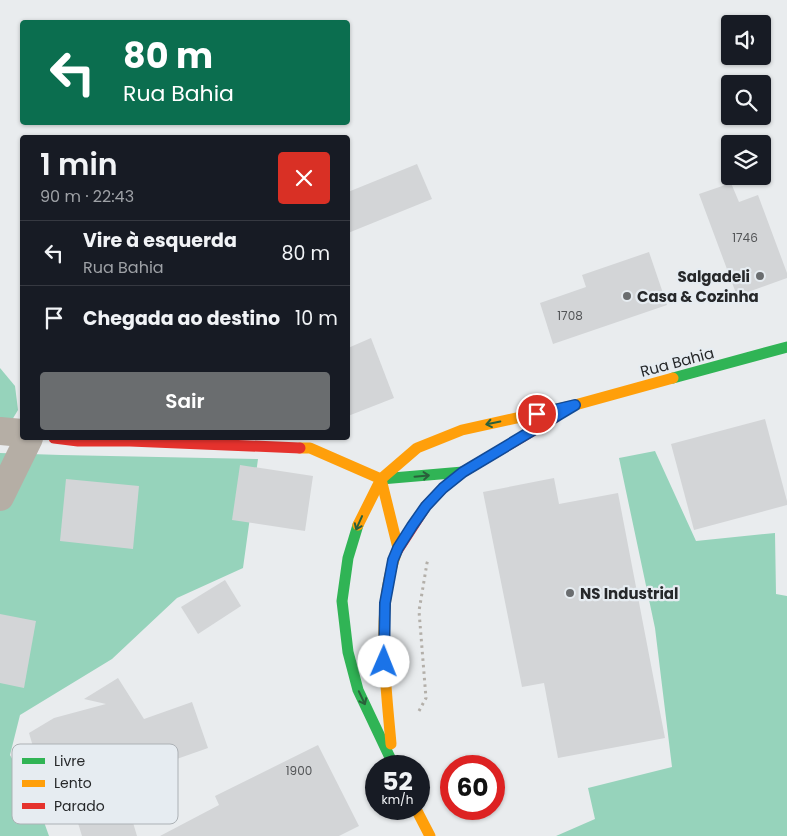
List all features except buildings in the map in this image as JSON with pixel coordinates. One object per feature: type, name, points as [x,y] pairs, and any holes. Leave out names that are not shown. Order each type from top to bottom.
[{"type":"main road","name":"Rua Bahia","points":[[388,755],[358,690],[348,652],[342,601],[348,558],[357,526],[381,479],[417,448],[462,430],[575,405],[787,346]]},
{"type":"main road","name":"Rua Bahia","points":[[392,755],[384,662],[385,603],[393,560],[398,548],[426,506],[443,488],[463,472],[575,405]]},
{"type":"main road","points":[[70,440],[310,448],[381,479],[463,472]]},
{"type":"main road","points":[[381,479],[398,548]]},
{"type":"main road","points":[[422,820],[430,836]]},
{"type":"street","points":[[0,431],[20,433]]},
{"type":"street","points":[[0,497],[28,440]]},
{"type":"path","points":[[417,714],[426,698],[419,611],[427,563],[431,556]]},
{"type":"green space","points":[[0,368],[15,386],[18,410],[0,440]]},
{"type":"green space","points":[[655,451],[696,541],[775,533],[776,594],[787,596],[787,836],[556,836],[595,819],[588,788],[672,767],[655,628],[619,458]]},
{"type":"green space","points":[[0,453],[258,459],[243,568],[177,598],[112,659],[20,715],[10,755],[12,759],[12,824],[45,824],[49,836],[0,836]]},
{"type":"traffic: fast","points":[[673,378],[787,347]]},
{"type":"traffic: fast","points":[[381,479],[463,472]]},
{"type":"traffic: fast","points":[[358,525],[348,558],[342,601],[348,652],[358,690],[389,755]]},
{"type":"traffic: slow","points":[[358,525],[381,479],[417,448],[462,430],[575,405],[673,378]]},
{"type":"traffic: slow","points":[[300,448],[310,448],[381,479]]},
{"type":"traffic: slow","points":[[381,479],[398,548]]},
{"type":"traffic: slow","points":[[391,744],[385,672],[384,621],[390,573],[397,551]]},
{"type":"traffic: slow","points":[[422,820],[430,836]]},
{"type":"traffic: jam","points":[[397,551],[426,506],[443,488],[463,472],[556,417]]},
{"type":"traffic: jam","points":[[70,440],[300,448]]},
{"type":"place","name":"Salgadeli","points":[[760,276]]},
{"type":"place","name":"Casa & Cozinha","points":[[627,296]]},
{"type":"place","name":"NS Industrial","points":[[570,593]]},
{"type":"route","points":[[384,662],[385,603],[393,560],[398,548],[426,506],[443,488],[463,472],[575,405],[537,414]]}]
